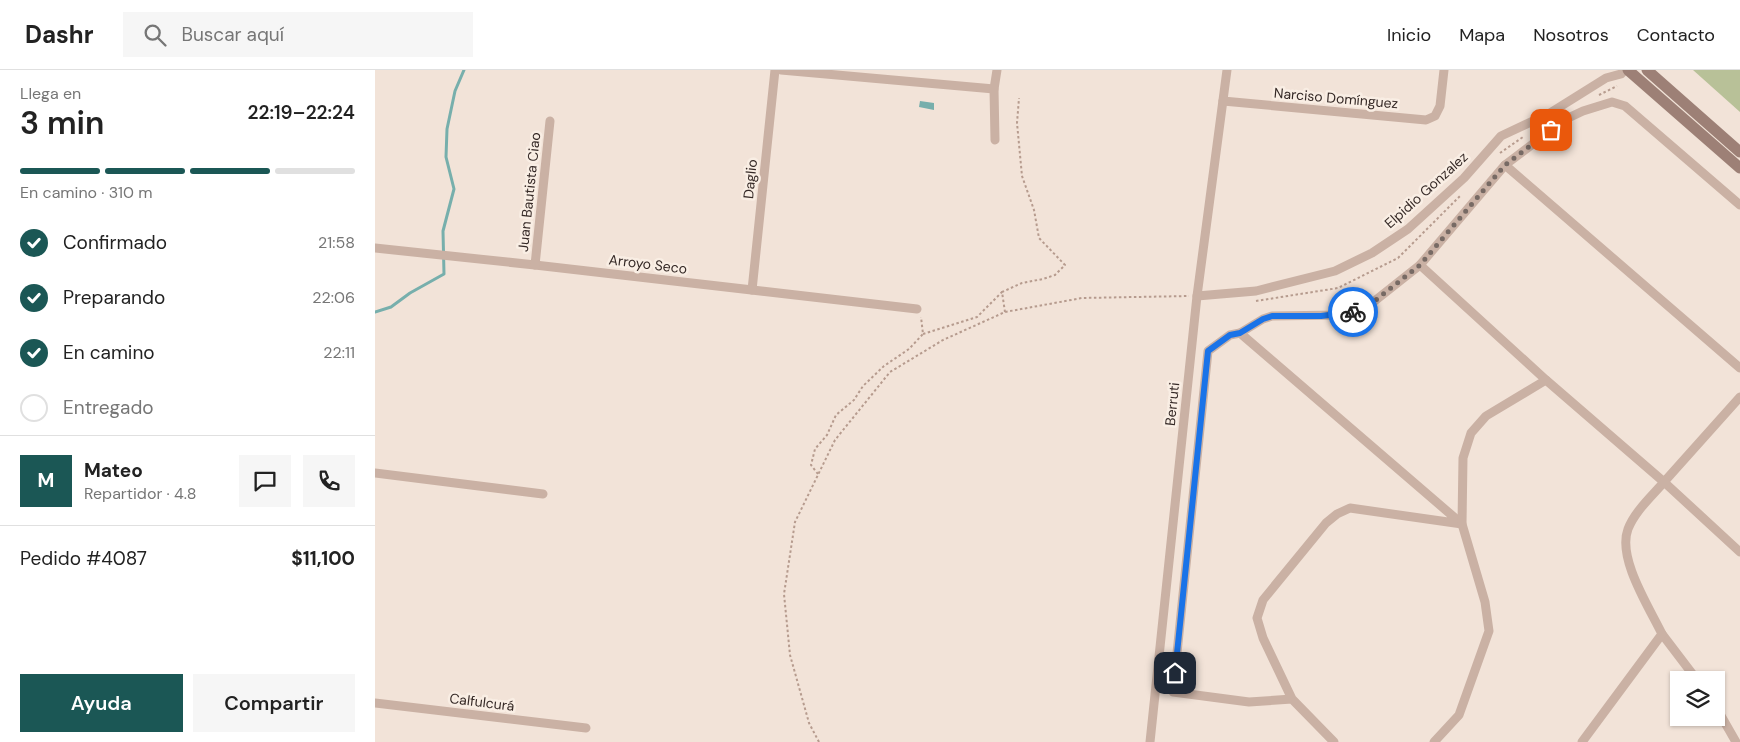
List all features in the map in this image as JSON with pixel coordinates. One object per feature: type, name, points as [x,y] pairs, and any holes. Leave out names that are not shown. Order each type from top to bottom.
[{"type":"main road","points":[[1627,70],[1740,168]]},
{"type":"main road","points":[[1647,70],[1740,152]]},
{"type":"street","name":"Daglio","points":[[752,290],[775,70]]},
{"type":"street","points":[[781,70],[994,89]]},
{"type":"street","points":[[995,140],[994,89],[997,70]]},
{"type":"street","name":"Berruti","points":[[1150,742],[1197,296],[1227,70]]},
{"type":"street","name":"Narciso Domínguez","points":[[1223,101],[1426,120],[1435,116],[1440,106],[1444,70]]},
{"type":"street","name":"Elpidio Gonzalez","points":[[1197,296],[1255,292],[1335,271],[1371,253],[1407,229],[1464,178],[1501,136],[1550,113],[1606,78],[1621,74],[1627,70]]},
{"type":"street","points":[[1292,700],[1249,702],[1173,692],[1208,351],[1230,335],[1240,333],[1263,319],[1272,316],[1339,315],[1367,307],[1420,265],[1505,165],[1566,119],[1583,111],[1612,102],[1625,106],[1740,205]]},
{"type":"street","name":"Juan Bautista Ciao","points":[[535,265],[550,121]]},
{"type":"street","points":[[1505,165],[1740,368]]},
{"type":"street","name":"Arroyo Seco","points":[[375,248],[917,309]]},
{"type":"street","points":[[1420,265],[1740,552]]},
{"type":"street","points":[[1240,333],[1463,524]]},
{"type":"street","points":[[1434,742],[1459,715],[1489,631],[1485,602],[1463,524],[1463,458],[1471,433],[1486,416],[1546,380]]},
{"type":"street","points":[[1690,671],[1661,634],[1631,570],[1625,547],[1626,535],[1633,520],[1664,482],[1740,397]]},
{"type":"street","points":[[375,473],[543,494]]},
{"type":"street","points":[[1334,742],[1292,700],[1263,638],[1257,618],[1263,600],[1326,522],[1350,508],[1463,524]]},
{"type":"street","points":[[1582,742],[1661,634]]},
{"type":"street","name":"Calfulcurá","points":[[375,703],[586,728]]},
{"type":"street","points":[[1725,723],[1736,742]]},
{"type":"path","points":[[818,474],[811,465],[815,449],[827,435],[836,415],[854,400],[863,386],[883,366],[909,349],[923,334],[977,317],[1001,292],[1022,283],[1043,280],[1055,274],[1065,265],[1039,238],[1034,210],[1022,176],[1017,123],[1019,98]]},
{"type":"path","points":[[1001,292],[1005,312]]},
{"type":"path","points":[[819,742],[809,723],[790,655],[784,594],[795,522],[835,440],[890,372],[943,340],[1005,312],[1082,298],[1197,296]]},
{"type":"path","points":[[917,309],[922,320],[923,334]]},
{"type":"green space","points":[[1693,70],[1740,70],[1740,112]]},
{"type":"water","points":[[920,101],[934,103],[934,110],[919,107]]},
{"type":"waterway","points":[[375,312],[391,307],[410,293],[444,274],[443,231],[454,189],[446,157],[447,129],[455,91],[464,70]]},
{"type":"way so far","points":[[1353,312],[1367,307],[1420,265],[1505,165],[1551,130]]},
{"type":"route","points":[[1175,673],[1208,351],[1230,335],[1240,333],[1263,319],[1272,316],[1321,316],[1353,312]]}]
